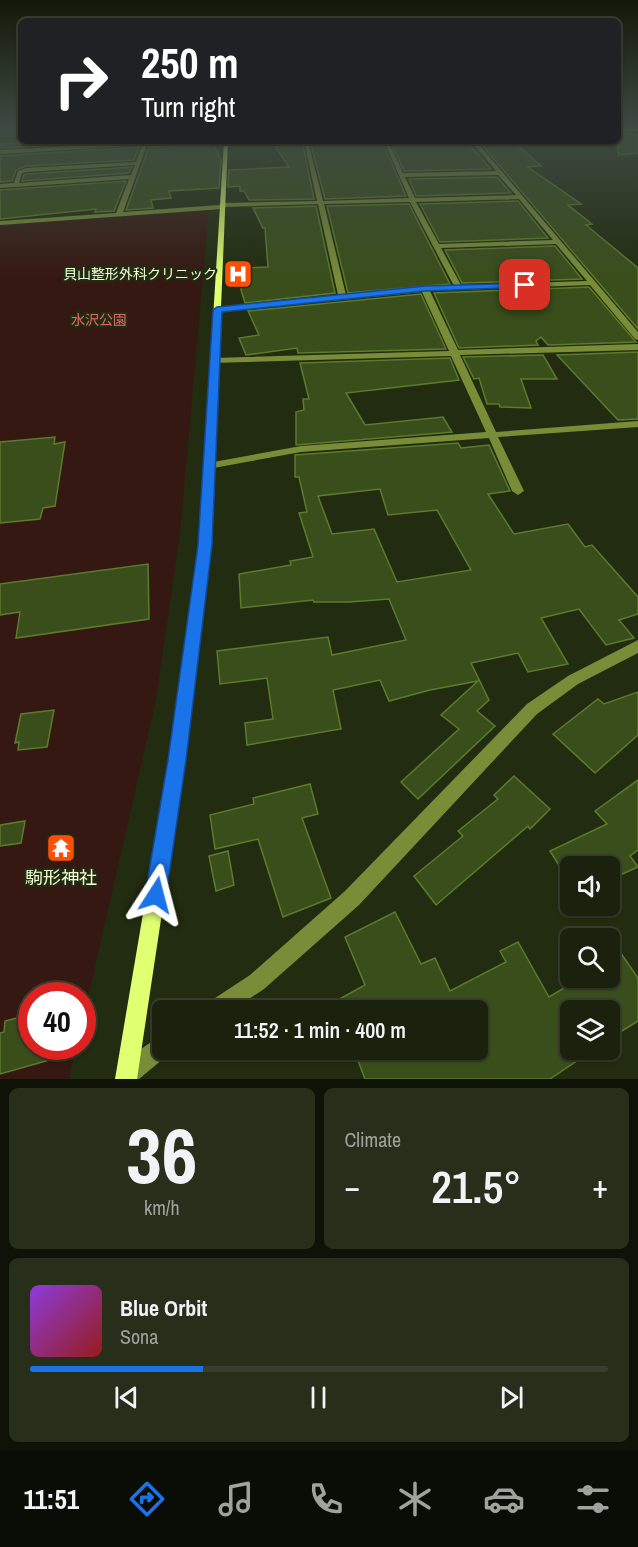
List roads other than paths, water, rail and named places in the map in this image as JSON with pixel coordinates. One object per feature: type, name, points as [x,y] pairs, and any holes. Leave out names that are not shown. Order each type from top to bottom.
[{"type":"street","points":[[16,185],[18,178]]},
{"type":"street","points":[[0,186],[112,178]]},
{"type":"street","points":[[119,214],[131,178]]},
{"type":"street","points":[[124,1078],[177,760],[205,545],[224,178]]},
{"type":"street","points":[[315,178],[342,296]]},
{"type":"street","points":[[403,178],[459,288]]},
{"type":"street","points":[[505,178],[556,242],[638,337]]},
{"type":"street","points":[[0,223],[222,206],[520,196]]},
{"type":"street","points":[[438,246],[556,242]]},
{"type":"street","points":[[217,310],[425,289],[591,283]]},
{"type":"street","points":[[425,289],[518,491]]},
{"type":"street","points":[[214,361],[638,346]]},
{"type":"street","points":[[208,466],[301,449],[638,424]]},
{"type":"street","points":[[230,1000],[257,982],[352,898],[532,710],[573,680],[638,646]]},
{"type":"street","points":[[124,1078],[152,1055]]},
{"type":"place","name":"貝山整形外科クリニック","points":[[238,274]]},
{"type":"place","name":"駒形神社","points":[[61,848]]},
{"type":"park label","name":"水沢公園","points":[[99,320]]}]
